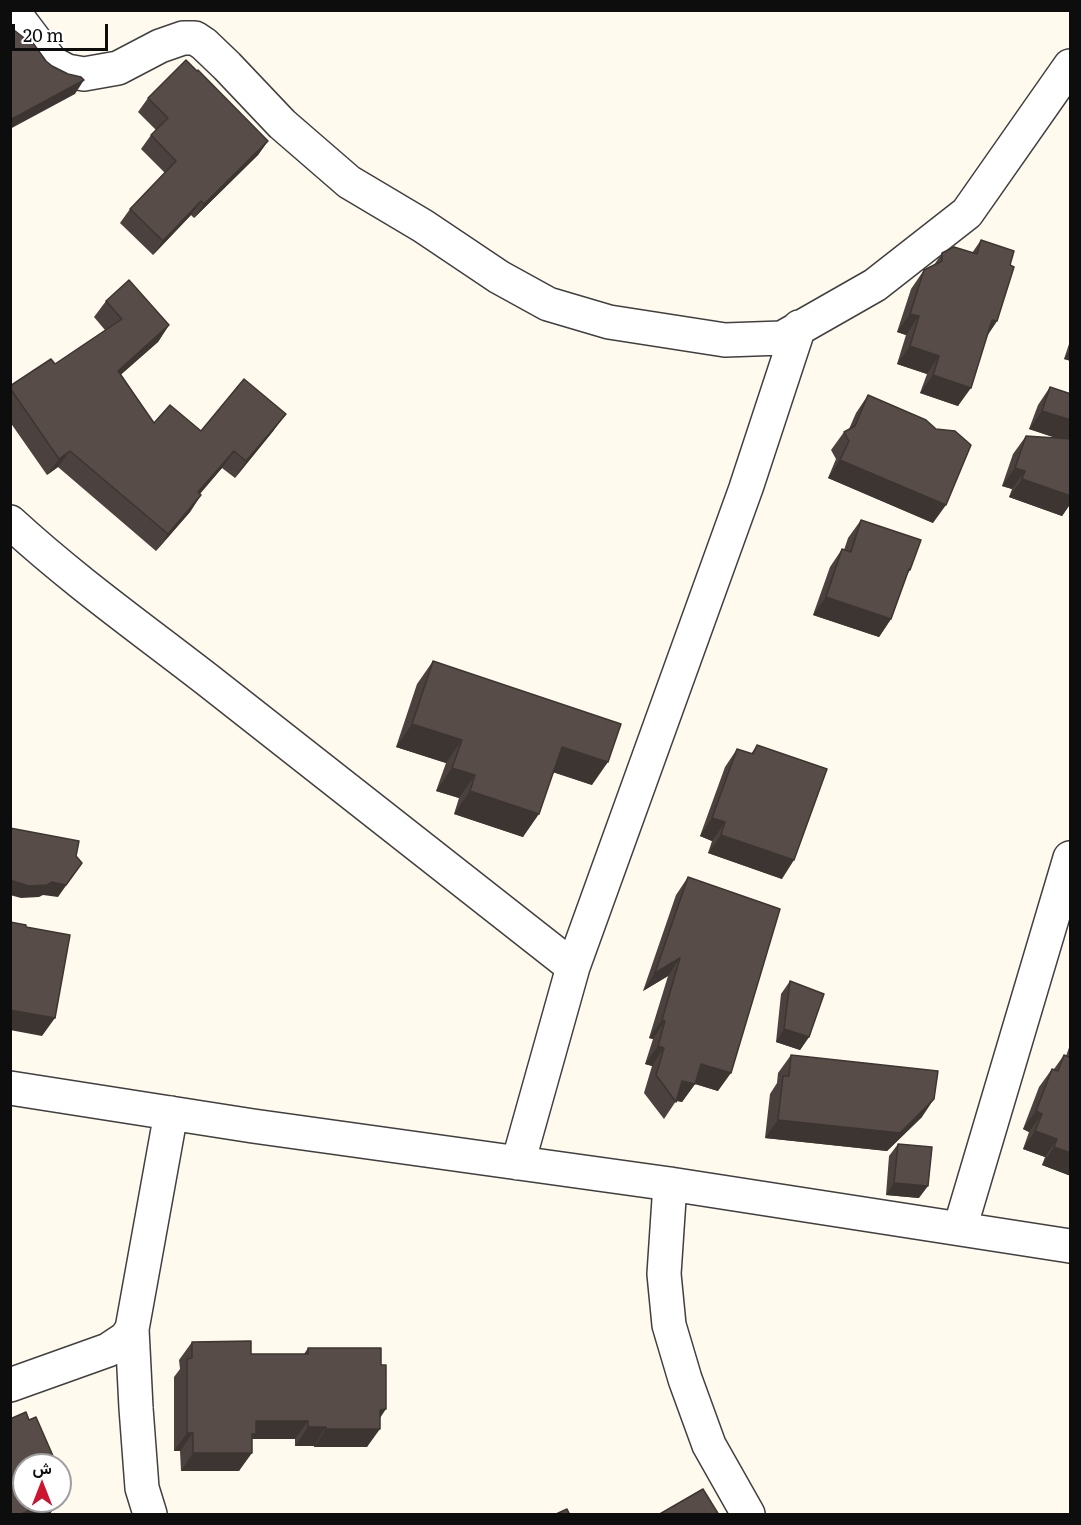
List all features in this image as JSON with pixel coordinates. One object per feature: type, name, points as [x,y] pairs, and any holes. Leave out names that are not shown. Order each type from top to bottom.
[{"type":"street","points":[[12,10],[52,63],[67,71],[84,74],[118,68],[160,46],[183,38],[195,38],[227,66],[282,124],[349,182],[423,226],[499,277],[548,303],[609,322],[725,340],[782,338],[875,285],[967,213],[1071,66]]},
{"type":"street","points":[[518,1163],[573,967],[746,488],[799,327]]},
{"type":"street","points":[[10,522],[114,608],[573,967]]},
{"type":"street","points":[[960,1228],[1071,858]]},
{"type":"street","points":[[10,1088],[670,1184],[1071,1246]]},
{"type":"street","points":[[150,1515],[142,1488],[132,1329],[171,1113]]},
{"type":"street","points":[[670,1184],[664,1274],[669,1324],[685,1379],[709,1445],[748,1515]]},
{"type":"street","points":[[10,1384],[108,1350],[126,1338],[132,1329]]},
{"type":"building","points":[[10,27],[33,43],[52,66],[84,80],[10,120]]},
{"type":"building","points":[[186,60],[268,141],[204,204],[201,201],[163,241],[130,209],[176,161],[151,135],[168,118],[148,98]]},
{"type":"building","points":[[981,240],[1014,251],[1010,265],[1014,267],[997,321],[992,320],[971,388],[933,375],[939,356],[910,346],[919,316],[910,314],[924,270],[942,261],[942,253],[954,247],[977,254]]},
{"type":"building","points":[[129,280],[169,325],[118,371],[154,423],[170,405],[201,431],[244,379],[286,414],[246,461],[234,451],[198,492],[201,495],[168,534],[70,451],[59,459],[10,388],[51,359],[55,364],[122,319],[106,301]]},
{"type":"building","points":[[1050,387],[1071,394],[1071,420],[1042,411]]},
{"type":"building","points":[[868,395],[926,420],[936,429],[955,431],[971,445],[946,505],[840,460],[849,441],[844,432],[855,426]]},
{"type":"building","points":[[1026,436],[1071,439],[1071,496],[1022,479],[1025,471],[1015,468]]},
{"type":"building","points":[[861,520],[921,540],[891,619],[826,597],[842,549],[851,552]]},
{"type":"building","points":[[433,661],[621,724],[608,762],[562,747],[539,814],[470,791],[475,775],[452,768],[462,740],[412,724]]},
{"type":"building","points":[[757,745],[827,769],[794,860],[721,835],[725,822],[712,818],[737,749],[753,754]]},
{"type":"building","points":[[10,828],[79,841],[76,856],[82,863],[66,885],[52,882],[47,885],[29,886],[10,880]]},
{"type":"building","points":[[688,877],[780,909],[731,1073],[701,1064],[695,1084],[682,1081],[676,1102],[656,1075],[664,1048],[658,1046],[665,1021],[662,1020],[680,958],[655,973]]},
{"type":"building","points":[[10,922],[70,935],[55,1018],[10,1010]]},
{"type":"building","points":[[790,981],[824,994],[809,1037],[784,1029]]},
{"type":"building","points":[[791,1055],[938,1071],[934,1099],[900,1133],[778,1120],[783,1076],[789,1076]]},
{"type":"building","points":[[1064,1055],[1071,1058],[1071,1153],[1054,1147],[1057,1139],[1035,1131],[1042,1114],[1036,1111],[1052,1069],[1058,1071]]},
{"type":"building","points":[[898,1144],[932,1147],[928,1186],[894,1183]]},
{"type":"building","points":[[251,1341],[251,1354],[308,1354],[308,1348],[381,1348],[381,1365],[386,1365],[386,1409],[380,1410],[380,1429],[326,1429],[326,1427],[308,1427],[308,1421],[256,1421],[256,1434],[252,1434],[252,1453],[193,1453],[193,1433],[187,1433],[187,1359],[192,1358],[192,1342]]},
{"type":"building","points":[[26,1412],[29,1420],[36,1417],[52,1453],[12,1453],[12,1513],[23,1513],[19,1515],[10,1515],[10,1419]]},
{"type":"building","points":[[703,1489],[719,1515],[658,1515]]},
{"type":"building","points":[[567,1509],[570,1515],[554,1515]]}]
